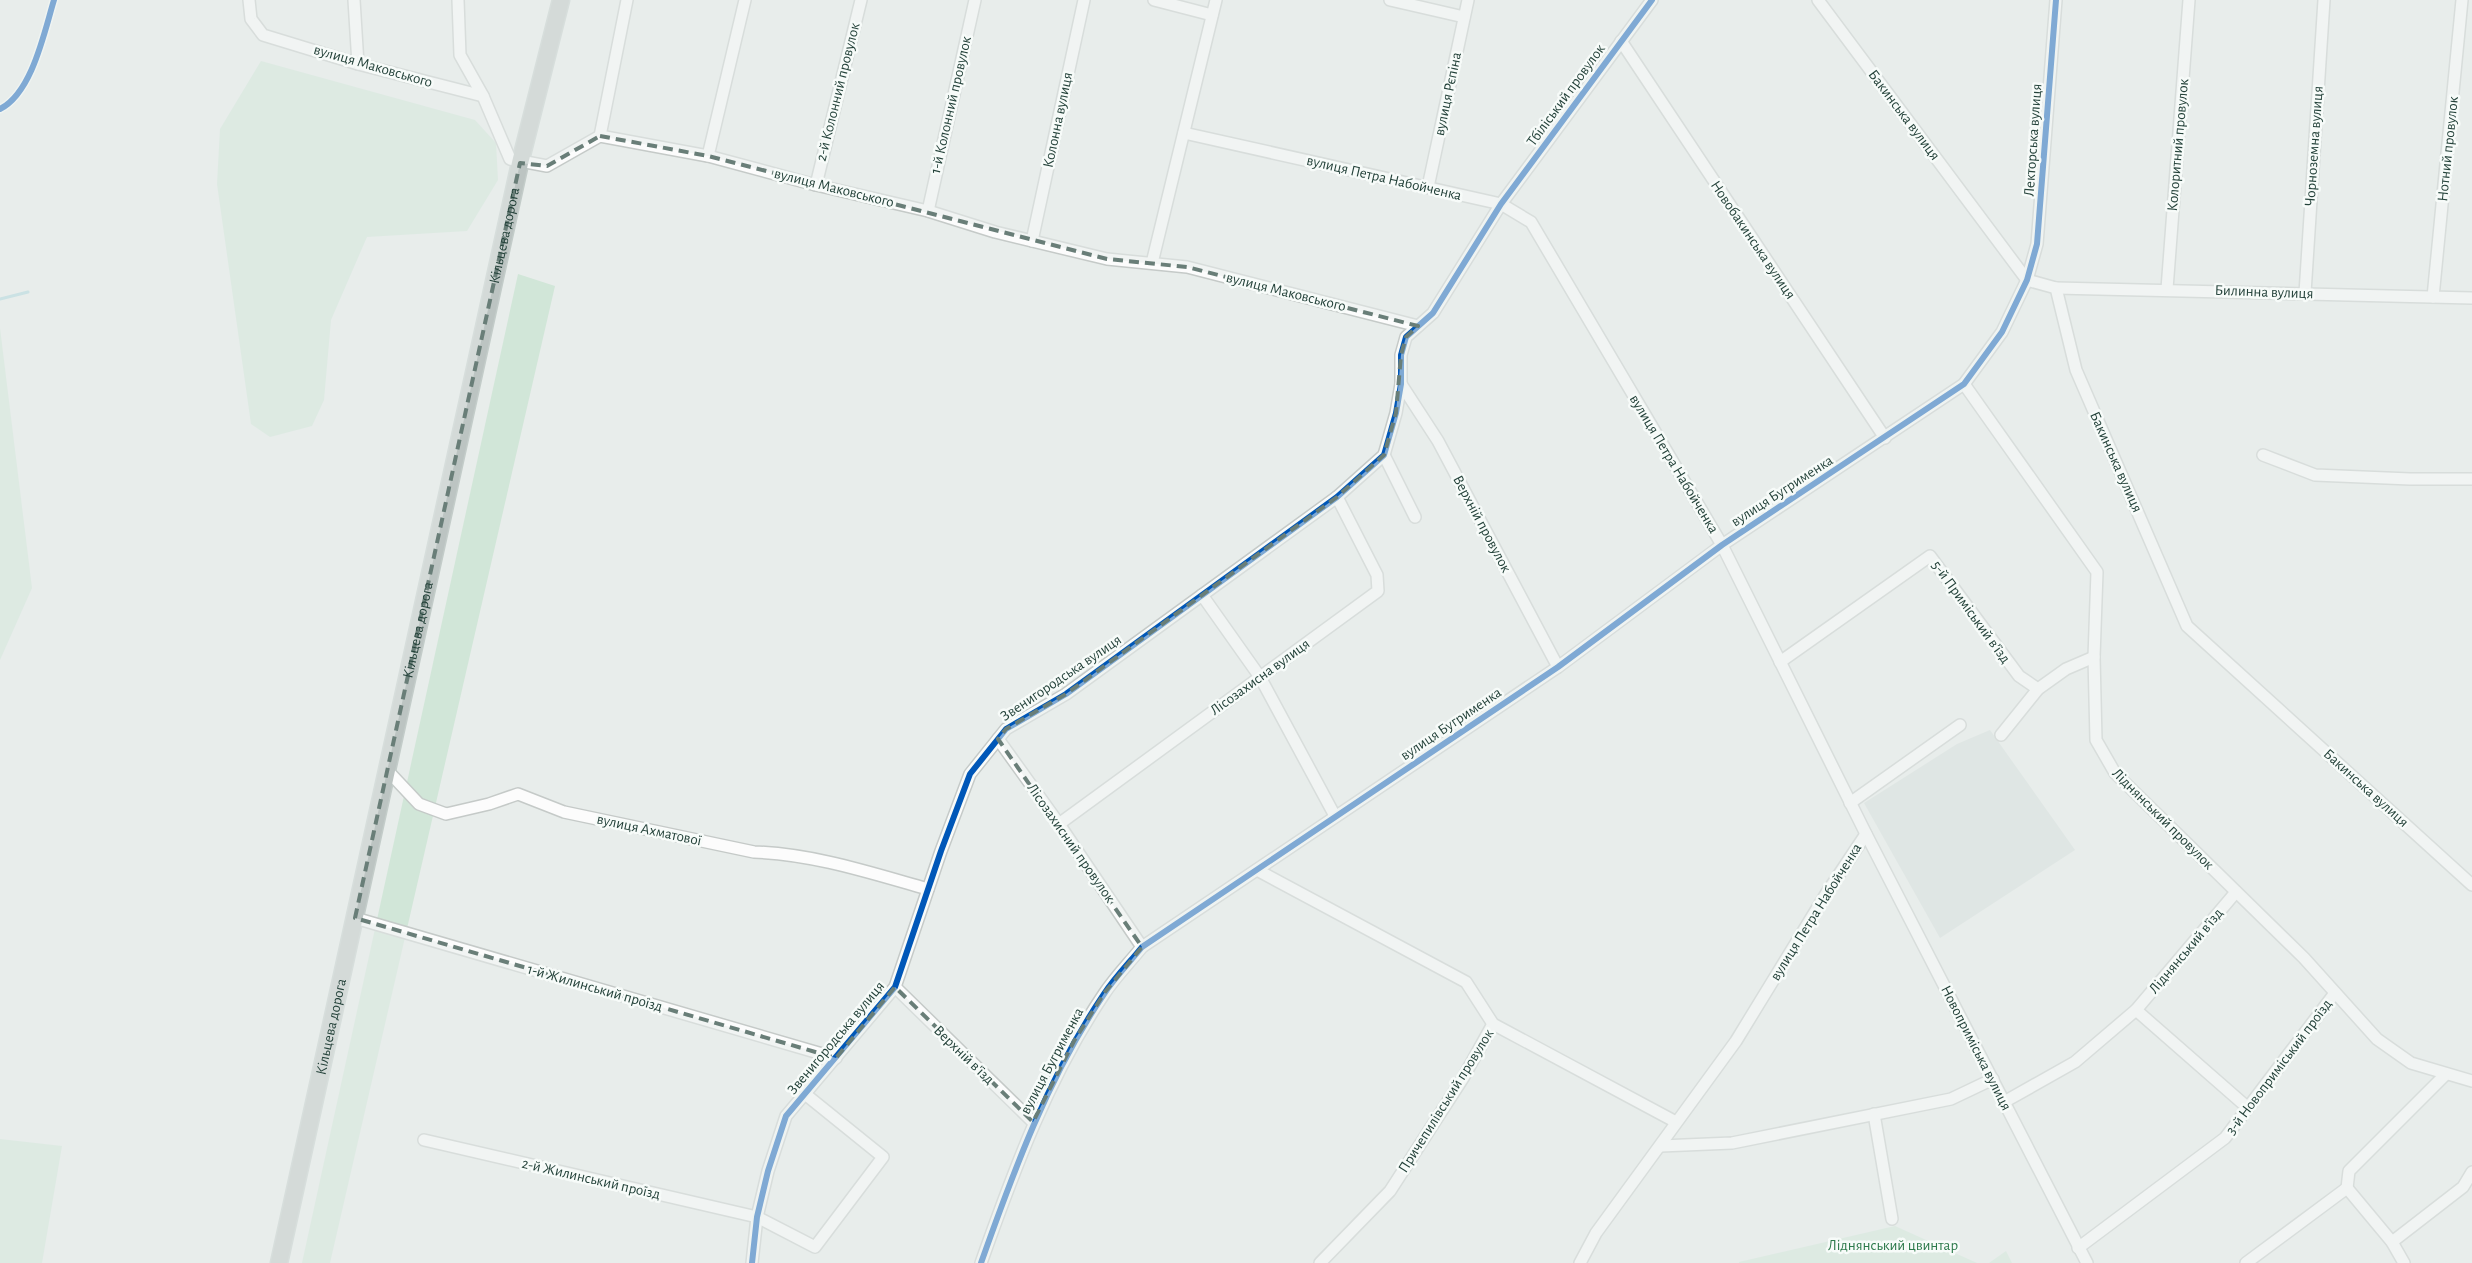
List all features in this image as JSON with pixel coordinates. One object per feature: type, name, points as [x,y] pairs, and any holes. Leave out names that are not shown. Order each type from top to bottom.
[{"type":"highway","name":"Кільцева дорога","points":[[279,1263],[520,163],[561,0]]},
{"type":"street","name":"вулиця Маковського","points":[[248,0],[251,19],[263,34],[358,64],[483,96]]},
{"type":"street","points":[[354,0],[358,64]]},
{"type":"street","points":[[458,0],[460,55],[483,96],[510,159],[520,163],[547,166],[600,136],[628,0]]},
{"type":"street","points":[[708,156],[745,0]]},
{"type":"street","name":"2-й Колонний провулок","points":[[816,185],[861,0]]},
{"type":"street","name":"1-й Колонний провулок","points":[[928,211],[974,0]]},
{"type":"street","name":"Колонна вулиця","points":[[1032,241],[1084,0]]},
{"type":"street","points":[[1154,0],[1212,15]]},
{"type":"street","points":[[1152,263],[1216,0]]},
{"type":"street","points":[[1390,0],[1464,17]]},
{"type":"street","name":"вулиця Рєпіна","points":[[1428,187],[1468,0]]},
{"type":"street","name":"Тбіліський провулок","points":[[1501,204],[1652,0]]},
{"type":"street","name":"Бакинська вулиця","points":[[1818,0],[2027,280]]},
{"type":"street","name":"Лекторська вулиця","points":[[2027,280],[2038,244],[2056,0]]},
{"type":"street","name":"Колоритний провулок","points":[[2167,289],[2190,0]]},
{"type":"street","name":"Чорноземна вулиця","points":[[2305,293],[2324,0]]},
{"type":"street","name":"Нотний провулок","points":[[2433,297],[2462,0]]},
{"type":"street","name":"Новобакинська вулиця","points":[[1621,41],[1884,438]]},
{"type":"street","name":"вулиця Петра Набойченка","points":[[1184,134],[1501,204],[1531,222],[1722,545],[1866,834],[1826,894],[1736,1041],[1596,1233],[1580,1263]]},
{"type":"street","name":"вулиця Маковського","points":[[600,136],[708,156],[816,185],[928,211],[995,232],[1107,259],[1187,267],[1418,326]]},
{"type":"street","points":[[1415,517],[1384,455],[1396,413],[1401,384],[1401,355],[1406,337],[1433,313],[1501,204]]},
{"type":"street","points":[[2027,280],[2056,288]]},
{"type":"street","name":"вулиця Бугрименка","points":[[981,1263],[1033,1122],[1074,1041],[1105,992],[1142,947],[1558,667],[1722,545],[1964,384],[2002,332],[2027,280]]},
{"type":"street","name":"Бакинська вулиця","points":[[2056,288],[2076,370],[2187,626],[2472,885]]},
{"type":"street","name":"Билинна вулиця","points":[[2056,288],[2167,289],[2472,298]]},
{"type":"street","name":"Верхній провулок","points":[[1401,384],[1438,441],[1558,667]]},
{"type":"street","name":"Ліднянський провулок","points":[[1964,384],[2097,572],[2094,657],[2096,740],[2115,773],[2304,958],[2377,1039],[2411,1064],[2472,1081]]},
{"type":"street","name":"Звенигородська вулиця","points":[[752,1263],[757,1217],[768,1171],[786,1116],[895,987],[970,774],[1006,729],[1066,694],[1202,596],[1337,497],[1384,455]]},
{"type":"street","points":[[2263,455],[2315,475],[2410,479],[2472,479]]},
{"type":"street","name":"Лісозахисна вулиця","points":[[1059,824],[1378,592],[1377,575],[1337,497]]},
{"type":"street","name":"5-й Приміський в’їзд","points":[[1780,662],[1930,556],[2019,676],[2038,690]]},
{"type":"street","points":[[1202,596],[1260,677],[1335,816]]},
{"type":"street","points":[[2001,735],[2038,690],[2066,669],[2094,657]]},
{"type":"street","points":[[1850,803],[1960,725]]},
{"type":"street","name":"Лісозахисний провулок","points":[[998,739],[1059,824],[1142,947]]},
{"type":"street","name":"вулиця Ахматової","points":[[387,770],[419,804],[446,814],[489,804],[518,794],[564,812],[754,852],[785,853],[842,864],[928,889]]},
{"type":"street","name":"Новоприміська вулиця","points":[[1866,834],[2087,1263]]},
{"type":"street","points":[[1257,870],[1466,982],[1494,1024]]},
{"type":"street","name":"Ліднянський в’їзд","points":[[2004,1102],[2075,1062],[2136,1010],[2236,892]]},
{"type":"street","name":"1-й Жилинський проїзд","points":[[354,918],[836,1058]]},
{"type":"street","name":"Верхній в'їзд","points":[[895,987],[1033,1122]]},
{"type":"street","name":"3-й Новоприміський проїзд","points":[[2078,1248],[2226,1138],[2335,992]]},
{"type":"street","points":[[2136,1010],[2248,1108]]},
{"type":"street","name":"Причепилівський провулок","points":[[1320,1263],[1390,1192],[1463,1078],[1494,1024],[1676,1122]]},
{"type":"street","points":[[2404,1263],[2392,1242],[2347,1188],[2349,1171],[2446,1074]]},
{"type":"street","points":[[1661,1146],[1732,1143],[1951,1099],[1993,1079]]},
{"type":"street","name":"2-й Жилинський проїзд","points":[[424,1140],[757,1217],[815,1247],[883,1156],[805,1094]]},
{"type":"street","points":[[1874,1114],[1892,1220]]},
{"type":"street","points":[[2392,1242],[2464,1187],[2472,1172]]},
{"type":"street","points":[[2246,1263],[2347,1188]]},
{"type":"highlighted area","points":[[600,136],[708,156],[1107,259],[1187,267],[1418,326],[1406,337],[1401,355],[1396,413],[1384,455],[1337,497],[1066,694],[1006,729],[998,739],[1142,947],[1105,992],[1074,1041],[1033,1122],[895,987],[836,1058],[355,918],[520,163],[547,166]]},
{"type":"shaded area","points":[[1990,730],[2075,850],[1940,938],[1864,803],[1957,744]]},
{"type":"green space","points":[[261,61],[475,120],[496,143],[498,180],[467,231],[367,237],[331,320],[324,400],[312,426],[270,437],[251,424],[217,184],[220,129]]},
{"type":"green space","points":[[518,274],[555,286],[330,1263],[302,1263]]},
{"type":"green space","points":[[0,328],[32,588],[0,660]]},
{"type":"green space","points":[[0,1139],[62,1146],[42,1263],[0,1263]]},
{"type":"green space","name":"Ліднянський цвинтар","points":[[1895,1226],[1977,1263],[1739,1263],[1739,1262]]},
{"type":"green space","name":"Ліднянський цвинтар","points":[[2006,1251],[2012,1263],[1989,1263]]},
{"type":"waterway","points":[[0,299],[28,292]]},
{"type":"cycle path","points":[[0,109],[21,90],[29,76],[41,45],[54,0]]},
{"type":"cycle path","points":[[752,1263],[757,1217],[768,1171],[786,1116],[895,987],[941,851],[970,774],[1006,729],[1066,694],[1337,497],[1384,455],[1396,413],[1401,384],[1401,355],[1406,337],[1433,313],[1501,204],[1652,0]]},
{"type":"cycle path","points":[[981,1263],[1006,1193],[1049,1091],[1084,1026],[1108,988],[1142,947],[1558,667],[1722,545],[1964,384],[2002,332],[2027,280],[2037,244],[2056,0]]}]
